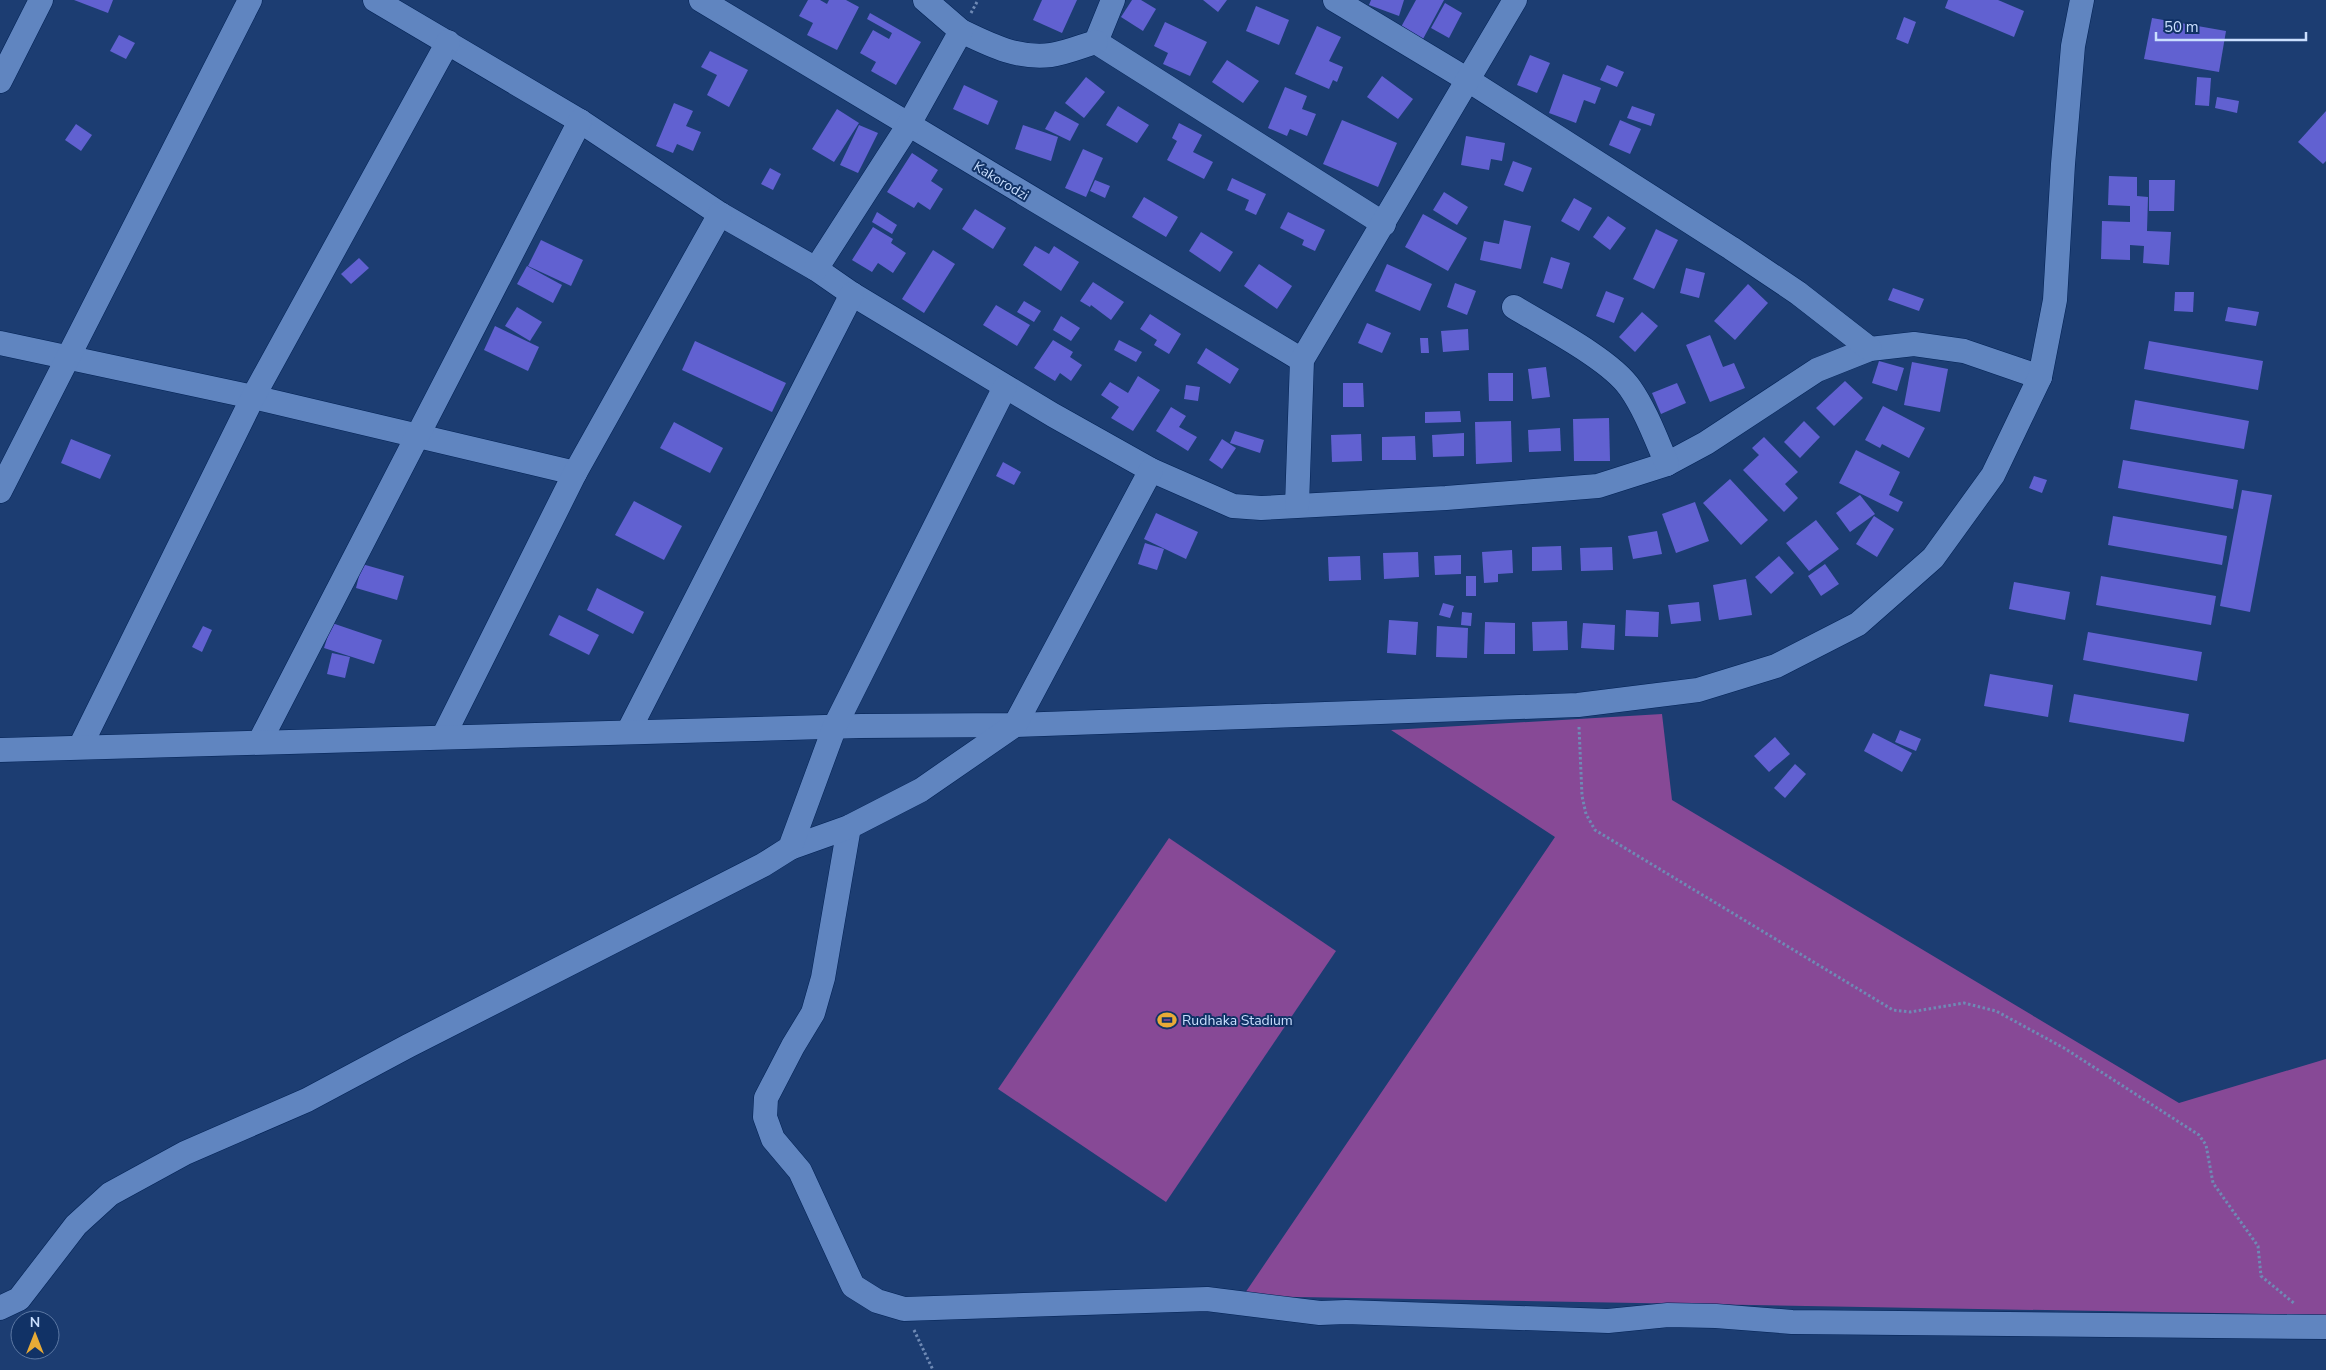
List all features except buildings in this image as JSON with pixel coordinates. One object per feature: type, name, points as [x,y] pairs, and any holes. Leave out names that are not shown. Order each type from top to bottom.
[{"type":"street","points":[[0,81],[41,0]]},
{"type":"street","points":[[0,491],[69,360],[250,0]]},
{"type":"street","points":[[375,0],[580,121],[720,214],[816,269],[852,294],[1005,387],[1152,470],[1233,506],[1261,508],[1446,498],[1598,486],[1667,464],[1706,443],[1817,370],[1870,349],[1914,344],[1964,351],[2040,377]]},
{"type":"street","name":"Kakorodzi","points":[[701,0],[908,126],[1302,360]]},
{"type":"street","points":[[925,0],[961,31],[999,50],[1024,55],[1052,55],[1096,42],[1384,224]]},
{"type":"street","points":[[1096,42],[1113,0]]},
{"type":"street","points":[[1335,0],[1468,80],[1783,283],[1870,349]]},
{"type":"street","points":[[1297,505],[1302,360],[1515,0]]},
{"type":"street","points":[[0,750],[835,726],[1015,724],[1578,705],[1698,690],[1776,666],[1858,624],[1933,558],[1993,475],[2040,377],[2055,300],[2062,164],[2073,46],[2082,0]]},
{"type":"street","points":[[816,269],[908,126],[961,31]]},
{"type":"street","points":[[80,748],[253,398],[448,42]]},
{"type":"street","points":[[260,742],[580,121]]},
{"type":"street","points":[[443,737],[575,473],[720,214]]},
{"type":"street","points":[[628,732],[852,294]]},
{"type":"street","points":[[1514,306],[1610,367],[1630,387],[1667,464]]},
{"type":"street","points":[[0,343],[69,360],[253,398],[575,473]]},
{"type":"street","points":[[790,848],[835,726],[1005,387]]},
{"type":"street","points":[[0,1308],[19,1299],[76,1224],[110,1194],[185,1153],[307,1100],[408,1046],[763,865],[790,848],[849,827],[921,790],[1015,724],[1152,470]]},
{"type":"street","points":[[849,827],[823,978],[813,1013],[793,1046],[766,1098],[765,1117],[773,1138],[800,1171],[853,1286],[877,1301],[904,1308],[1207,1299],[1320,1313],[1346,1312],[1573,1320],[1608,1320],[1668,1315],[1716,1316],[1792,1322],[2325,1326]]},
{"type":"path","points":[[1578,705],[1582,796],[1586,814],[1595,830],[1893,1010],[1919,1011],[1964,1003],[1996,1011],[2064,1048],[2188,1126],[2206,1144],[2213,1183],[2258,1246],[2261,1276],[2325,1326]]},
{"type":"path","points":[[904,1308],[933,1370]]},
{"type":"shaded area","points":[[1662,714],[1672,800],[2179,1103],[2326,1059],[2326,1315],[1243,1296],[1555,837],[1391,730]]},
{"type":"shaded area","name":"Rudhaka Stadium","points":[[1169,838],[1336,951],[1166,1202],[998,1089]]},
{"type":"place","name":"Rudhaka Stadium","points":[[1167,1020]]}]
